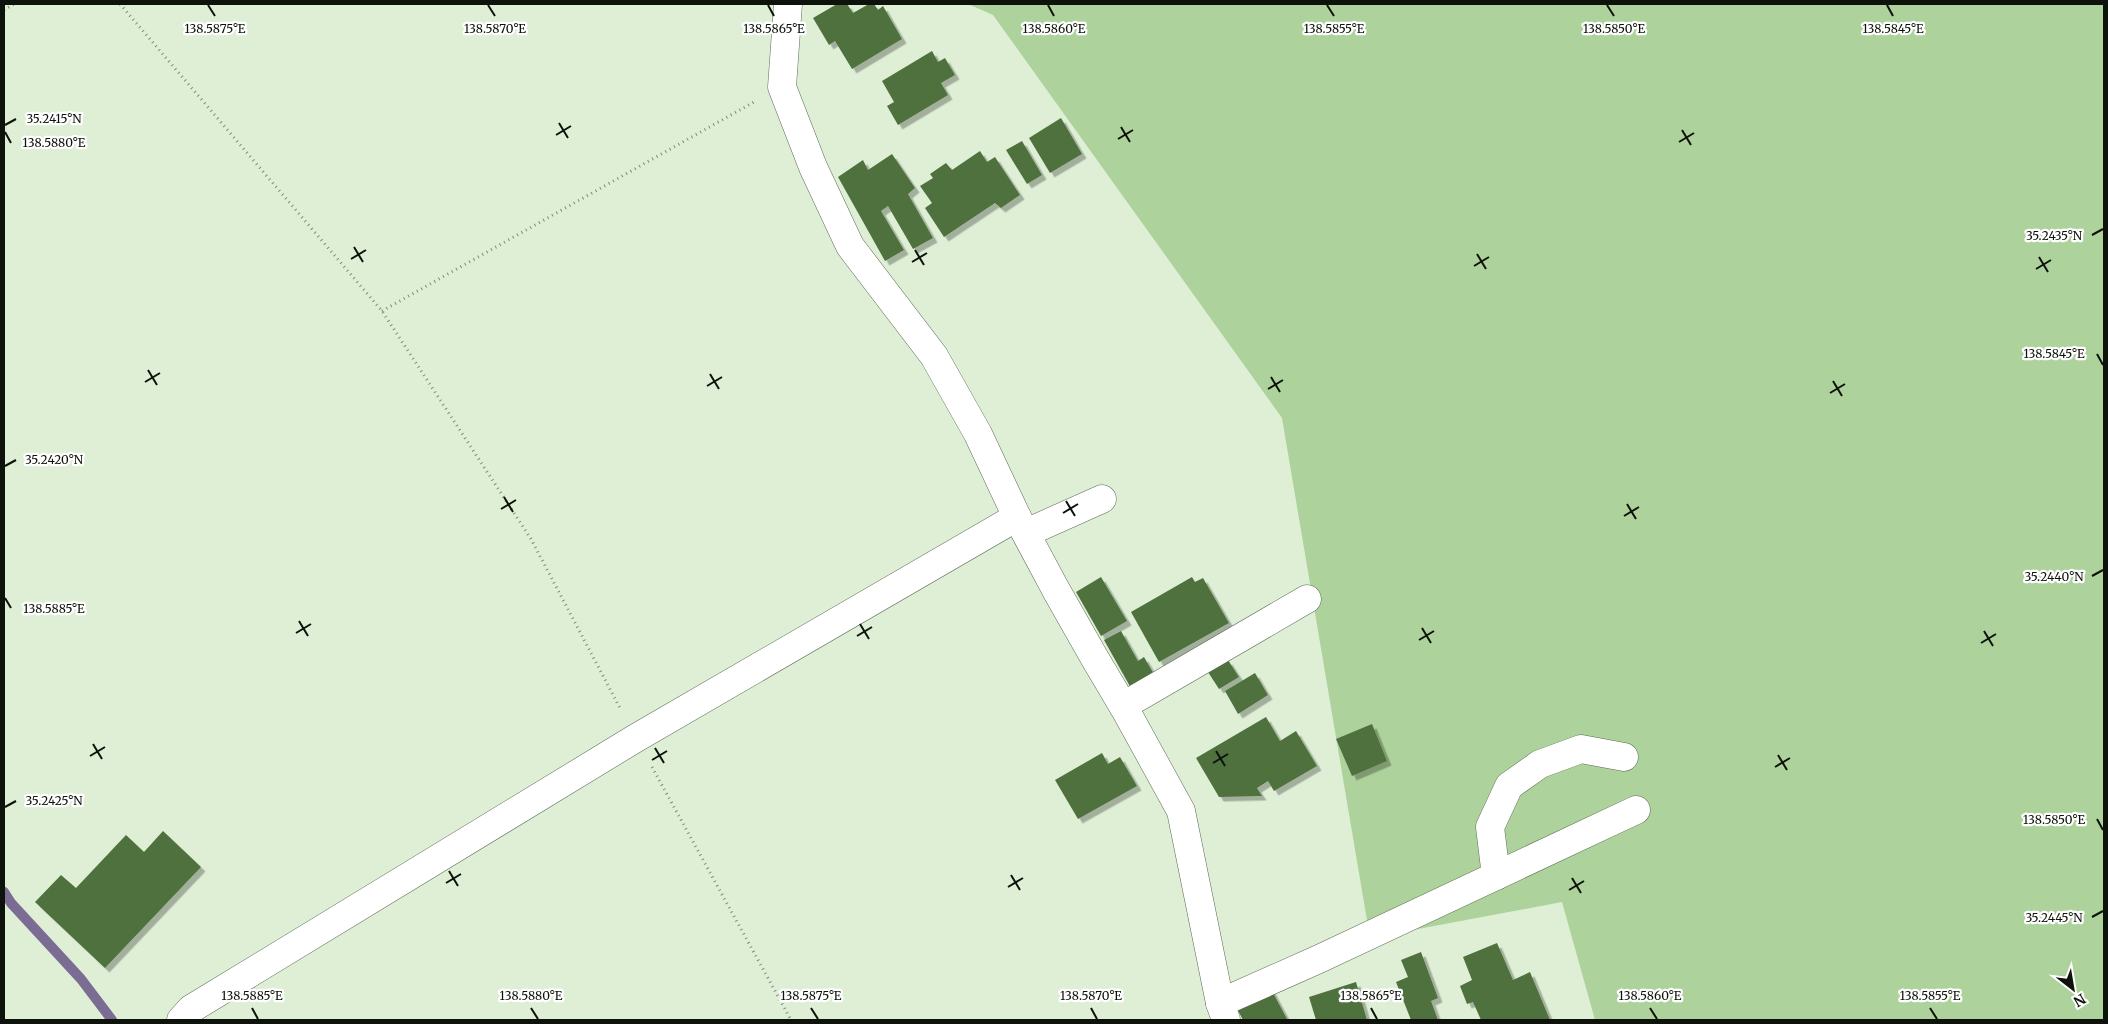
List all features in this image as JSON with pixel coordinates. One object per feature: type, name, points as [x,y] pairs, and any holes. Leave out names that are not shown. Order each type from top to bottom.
[{"type":"street","points":[[788,4],[782,87],[814,167],[850,246],[934,356],[978,434],[1022,525],[1181,811],[1223,1012],[1319,959],[1636,810]]},
{"type":"street","points":[[181,1020],[191,1009],[636,738],[1022,525],[1102,499]]},
{"type":"street","points":[[1123,706],[1307,599]]},
{"type":"street","points":[[1496,876],[1490,827],[1509,786],[1540,764],[1581,749],[1624,757]]},
{"type":"path","points":[[4,10],[14,4]]},
{"type":"path","points":[[120,4],[382,311],[531,539],[636,738],[791,1020]]},
{"type":"path","points":[[382,311],[782,87]]},
{"type":"green space","points":[[968,4],[2104,4],[2104,1020],[1595,1020],[1562,902],[1370,938],[1282,418],[993,15]]},
{"type":"building","points":[[837,4],[847,4],[853,13],[869,4],[874,4],[878,10],[883,6],[902,39],[852,69],[835,41],[829,45],[813,18]]},
{"type":"building","points":[[932,51],[938,62],[945,58],[955,75],[941,83],[948,95],[898,125],[887,106],[894,102],[882,81]]},
{"type":"building","points":[[1061,118],[1082,154],[1050,173],[1029,138]]},
{"type":"building","points":[[1022,141],[1042,175],[1027,184],[1006,150]]},
{"type":"building","points":[[980,151],[987,162],[995,157],[1020,195],[1001,208],[995,203],[944,237],[925,208],[932,203],[920,186],[933,178],[930,174],[946,163],[952,170]]},
{"type":"building","points":[[892,154],[915,188],[908,194],[933,238],[913,249],[888,206],[881,211],[904,250],[885,261],[838,177],[863,160],[868,170]]},
{"type":"building","points":[[1101,577],[1127,621],[1101,636],[1076,592]]},
{"type":"building","points":[[1192,577],[1195,582],[1203,578],[1229,623],[1159,662],[1131,612]]},
{"type":"building","points":[[1121,631],[1138,661],[1144,657],[1155,676],[1132,690],[1104,640]]},
{"type":"building","points":[[1228,660],[1239,677],[1219,689],[1208,672]]},
{"type":"building","points":[[1255,673],[1268,695],[1238,714],[1225,691]]},
{"type":"building","points":[[1266,717],[1280,741],[1296,731],[1317,766],[1274,791],[1268,781],[1257,788],[1262,796],[1219,797],[1196,758]]},
{"type":"building","points":[[1372,724],[1387,761],[1352,776],[1336,739]]},
{"type":"building","points":[[1102,753],[1108,764],[1120,757],[1137,786],[1078,819],[1055,780]]},
{"type":"building","points":[[163,831],[201,867],[105,968],[35,902],[61,875],[76,888],[126,835],[144,852]]},
{"type":"building","points":[[1497,943],[1513,980],[1530,972],[1550,1020],[1481,1020],[1473,1002],[1467,1004],[1460,986],[1472,980],[1463,957]]},
{"type":"building","points":[[1421,952],[1438,998],[1431,1001],[1438,1020],[1411,1020],[1396,982],[1408,977],[1401,960]]},
{"type":"building","points":[[1356,982],[1367,1020],[1316,1020],[1309,997]]},
{"type":"building","points":[[1271,989],[1287,1019],[1243,1020],[1236,1007]]},
{"type":"waterway","points":[[4,892],[11,903],[81,979],[112,1020]]}]
